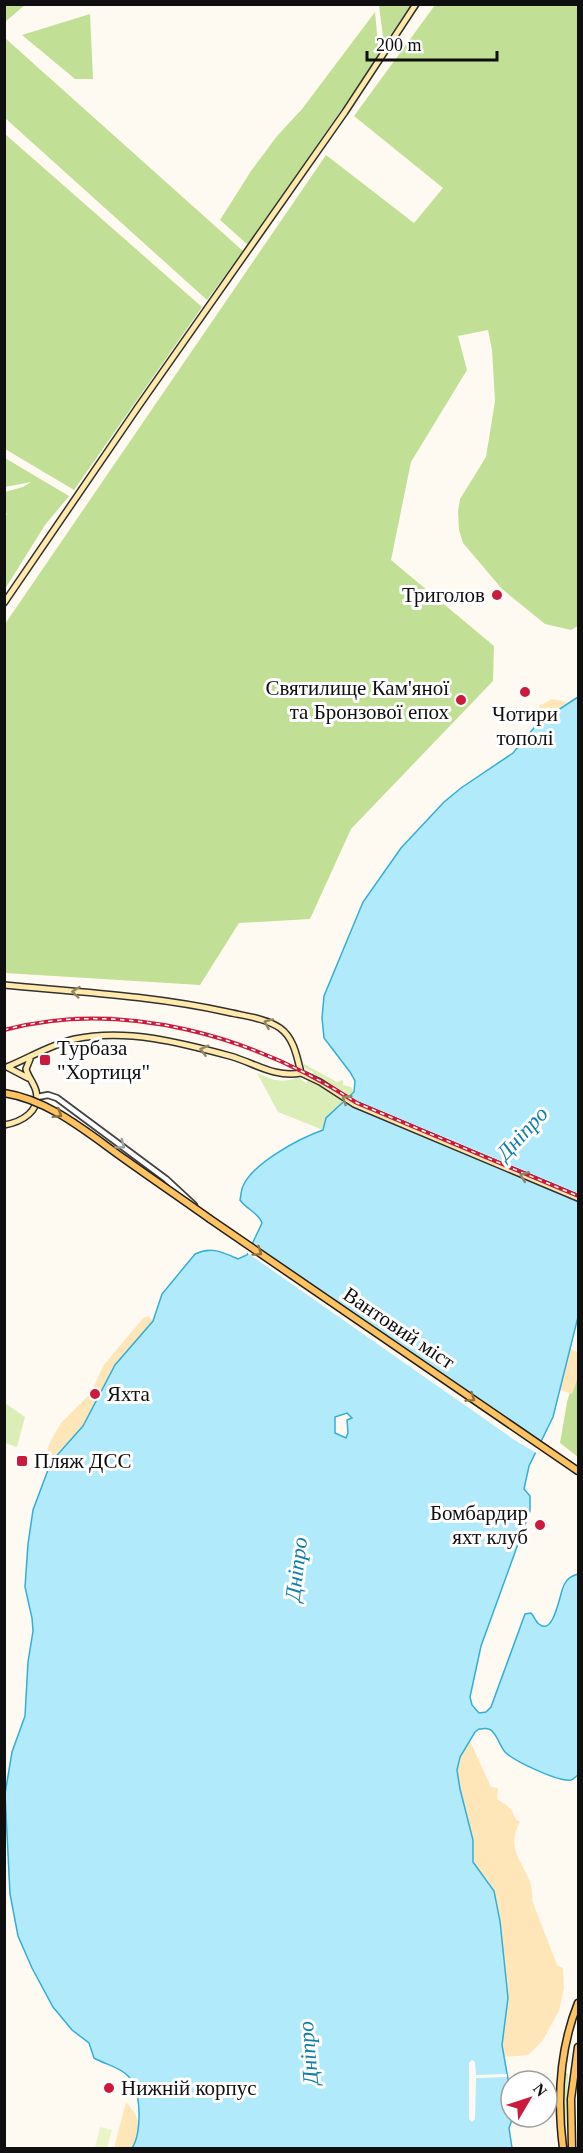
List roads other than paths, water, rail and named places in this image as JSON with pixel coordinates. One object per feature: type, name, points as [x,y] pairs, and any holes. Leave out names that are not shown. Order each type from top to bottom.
[{"type":"main road","points":[[4,603],[201,315],[345,111],[416,4]]},
{"type":"main road","points":[[4,985],[161,1000],[261,1020],[281,1029],[288,1036],[294,1046],[300,1071]]},
{"type":"main road","points":[[6,1067],[60,1043],[105,1036],[162,1041],[233,1057],[273,1072],[300,1071],[354,1104],[579,1198]]},
{"type":"main road","points":[[4,1125],[12,1124],[27,1116],[35,1106],[37,1097],[27,1074],[26,1065],[35,1055]]},
{"type":"main road","points":[[6,1067],[17,1071],[31,1081]]},
{"type":"main road","name":"Вантовий міст","points":[[4,1093],[30,1099],[48,1107],[85,1131],[210,1219],[579,1469]]},
{"type":"main road","points":[[562,2148],[560,2107],[562,2075],[571,2024],[578,2004]]},
{"type":"main road","points":[[572,2148],[571,2099],[579,2047]]},
{"type":"main road","points":[[564,2060],[570,2064],[576,2060]]},
{"type":"main road","points":[[562,2075],[568,2072],[574,2076]]},
{"type":"main road","points":[[562,2139],[566,2142],[571,2137]]},
{"type":"street","points":[[37,1097],[53,1096],[74,1110],[166,1179],[210,1219]]},
{"type":"water","name":"Дніпро","points":[[578,697],[578,1317],[553,1417],[529,1466],[524,1489],[530,1496],[530,1511],[481,1646],[470,1697],[472,1705],[479,1713],[486,1712],[491,1707],[525,1614],[531,1613],[538,1623],[544,1626],[549,1624],[556,1612],[565,1583],[578,1574],[578,1775],[571,1780],[565,1780],[526,1765],[505,1752],[494,1733],[486,1728],[475,1732],[460,1757],[457,1770],[473,1840],[473,1862],[494,1891],[500,1921],[508,1998],[502,2045],[506,2069],[499,2069],[499,2129],[509,2129],[512,2148],[132,2148],[139,2123],[138,2101],[133,2082],[121,2070],[94,2058],[89,2043],[72,2030],[53,2007],[18,1936],[10,1894],[5,1794],[12,1752],[25,1716],[28,1662],[33,1631],[25,1587],[33,1510],[51,1462],[83,1426],[115,1365],[153,1321],[162,1294],[195,1254],[211,1250],[238,1259],[247,1255],[262,1223],[258,1216],[240,1200],[242,1188],[248,1177],[278,1152],[323,1130],[326,1118],[354,1092],[355,1081],[350,1072],[324,1038],[322,1018],[324,996],[363,902],[401,848],[444,802],[513,753],[538,723]],"holes":[[[347,1413],[352,1418],[347,1420],[348,1433],[346,1438],[335,1433],[335,1417]]]},
{"type":"railway","points":[[4,1030],[49,1021],[96,1019],[142,1022],[188,1030],[233,1042],[276,1059],[357,1103],[578,1196]]},
{"type":"place","name":"Триголов","points":[[497,595]]},
{"type":"place","name":"Чотири тополі","points":[[525,692]]},
{"type":"place","name":"Святилище Кам'яної та Бронзової епох","points":[[461,700]]},
{"type":"place","name":"Турбаза \"Хортиця\"","points":[[45,1060]]},
{"type":"place","name":"Яхта","points":[[95,1394]]},
{"type":"place","name":"Пляж ДСС","points":[[22,1461]]},
{"type":"place","name":"Бомбардир яхт клуб","points":[[540,1525]]},
{"type":"place","name":"Нижній корпус","points":[[109,2088]]}]
